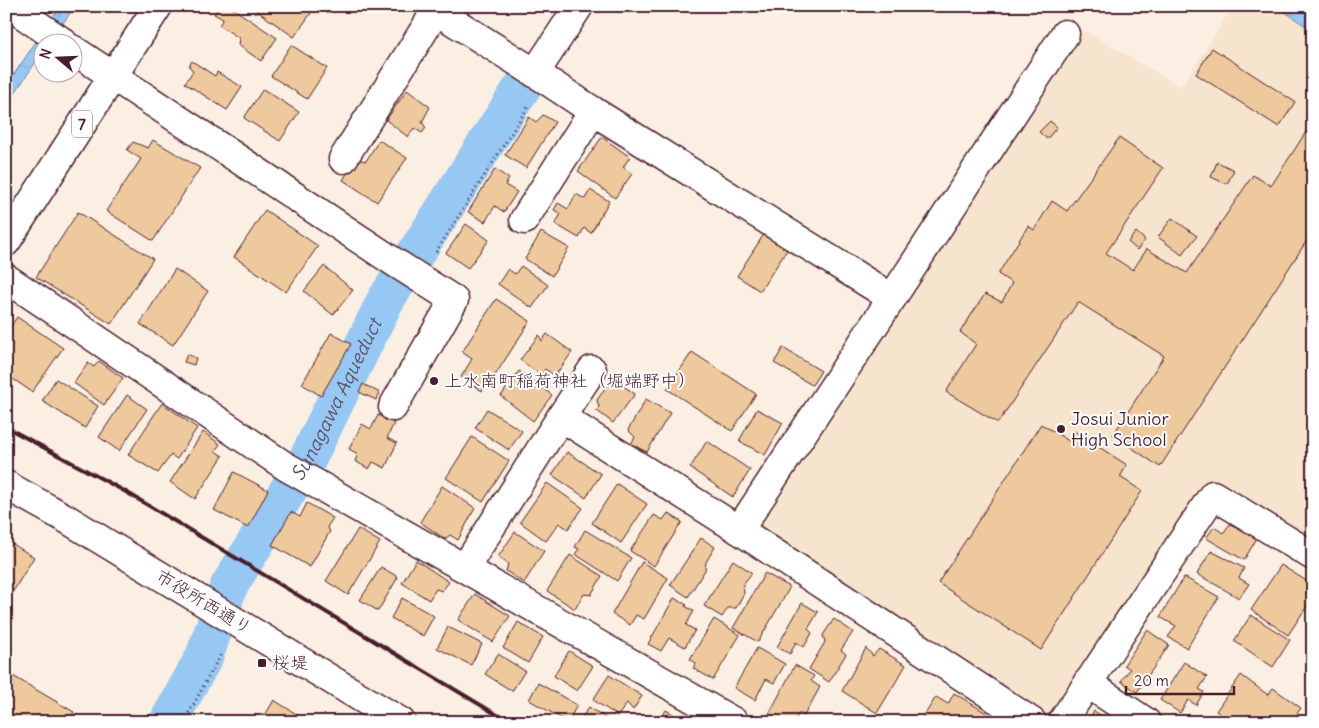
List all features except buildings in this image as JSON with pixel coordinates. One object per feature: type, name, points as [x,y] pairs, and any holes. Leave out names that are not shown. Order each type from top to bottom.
[{"type":"street","name":"7","points":[[6,242],[158,6]]},
{"type":"street","points":[[540,76],[579,6]]},
{"type":"street","points":[[343,158],[432,8],[892,298]]},
{"type":"street","points":[[14,9],[48,32]]},
{"type":"street","points":[[740,530],[1065,34]]},
{"type":"street","points":[[82,56],[454,300],[394,407]]},
{"type":"street","points":[[524,220],[593,111]]},
{"type":"street","points":[[6,278],[296,473],[734,722]]},
{"type":"street","points":[[465,568],[592,370]]},
{"type":"street","points":[[561,417],[740,530],[1032,722]]},
{"type":"street","name":"市役所西通り","points":[[6,485],[66,518],[401,722]]},
{"type":"street","points":[[1062,722],[1213,494],[1313,556]]},
{"type":"street","points":[[1087,684],[1146,722]]},
{"type":"path","points":[[418,277],[540,76]]},
{"type":"path","points":[[184,722],[224,647]]},
{"type":"shaded area","name":"Josui Junior High School","points":[[1233,6],[1313,6],[1313,556],[1223,502],[1062,722],[1032,722],[739,530],[1065,34],[1087,32],[1181,87]]},
{"type":"water","points":[[60,6],[75,6],[57,32],[42,32]]},
{"type":"water","points":[[1276,6],[1313,6],[1313,31]]},
{"type":"water","points":[[32,47],[32,68],[6,106],[6,86]]},
{"type":"waterway","name":"Sunagawa Aqueduct","points":[[168,722],[204,657],[229,586],[308,458],[385,301],[523,86]]},
{"type":"railway","points":[[6,427],[126,492],[509,722]]},
{"type":"place","name":"上水南町稲荷神社（堀端野中）","points":[[434,381]]},
{"type":"place","name":"Josui Junior High School","points":[[1061,429]]},
{"type":"place","name":"桜堤","points":[[262,663]]}]
